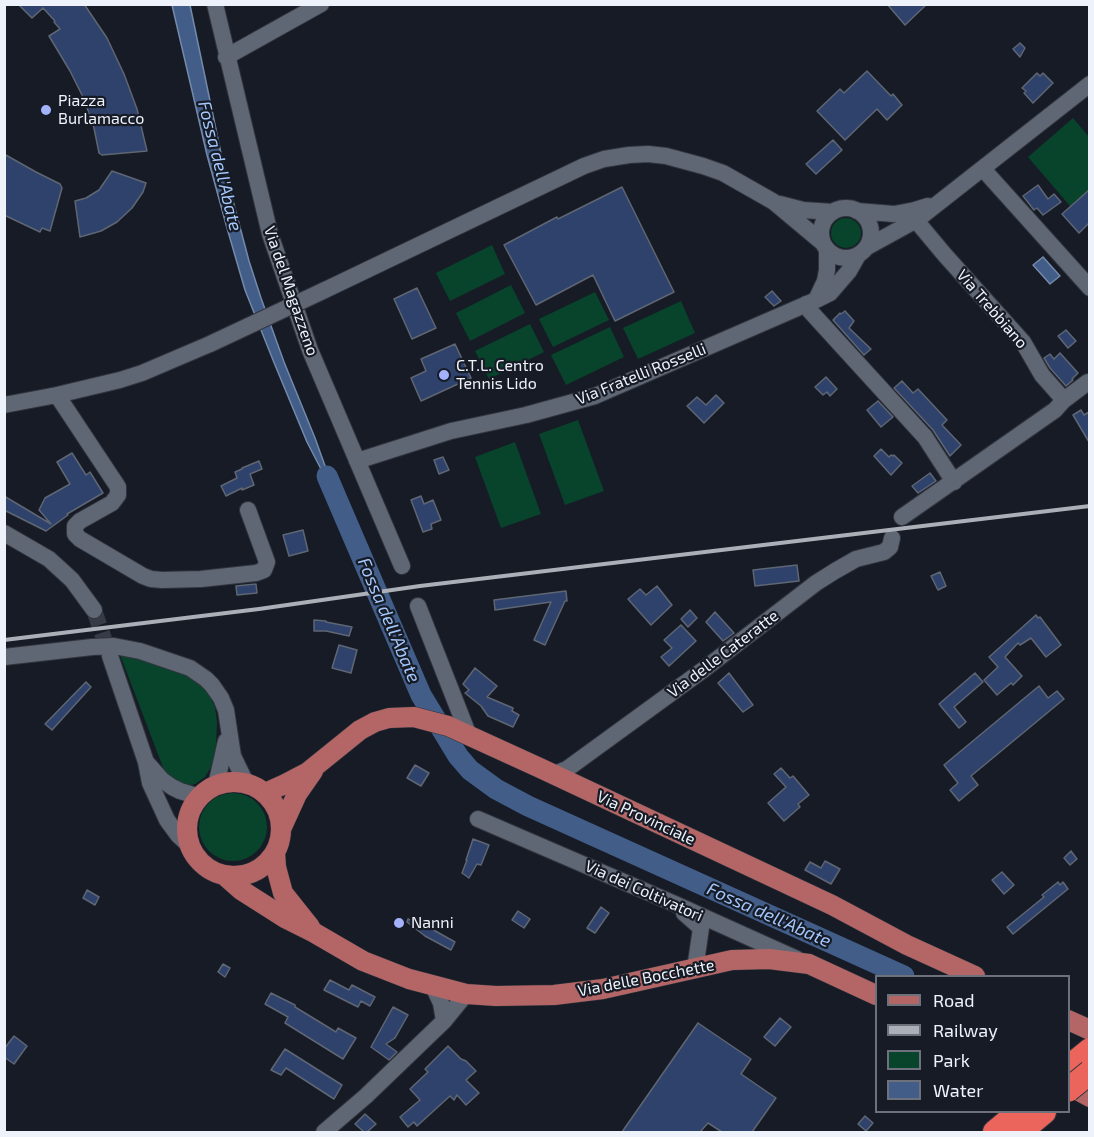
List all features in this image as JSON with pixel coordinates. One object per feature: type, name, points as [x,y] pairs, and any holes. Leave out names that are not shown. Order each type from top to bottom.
[{"type":"highway","points":[[1070,1066],[1089,1050]]},
{"type":"highway","points":[[995,1132],[1017,1113]]},
{"type":"highway","points":[[1020,1132],[1043,1113]]},
{"type":"main road","name":"Via Provinciale","points":[[265,793],[317,765],[360,730],[389,718],[414,717],[448,726],[821,900],[907,945],[973,975]]},
{"type":"main road","name":"Via Provinciale","points":[[281,829],[297,794],[317,765]]},
{"type":"main road","points":[[225,782],[246,783],[265,793],[274,803],[279,815],[280,841],[268,862],[259,869],[248,874],[224,875],[213,871],[196,857],[187,829],[188,820],[194,804],[207,790],[225,782]]},
{"type":"main road","name":"Via delle Bocchette","points":[[275,852],[276,867],[284,893],[313,932]]},
{"type":"main road","name":"Via delle Bocchette","points":[[224,875],[241,890],[285,918],[363,961],[409,979],[466,994],[554,995],[603,989],[732,960],[769,959],[809,964],[875,995]]},
{"type":"main road","points":[[1070,1021],[1089,1030]]},
{"type":"street","name":"Via del Magazzeno","points":[[214,4],[270,234],[310,350],[402,566]]},
{"type":"street","points":[[226,57],[321,4]]},
{"type":"street","name":"Via Fratelli Rosselli","points":[[357,460],[451,431],[526,415],[595,396],[830,293],[863,251],[918,219],[1089,84]]},
{"type":"street","points":[[4,405],[57,395],[142,373],[325,290],[584,165],[604,159],[648,154],[703,165],[723,173],[774,202],[825,246],[838,257],[851,258],[863,251],[870,239],[871,231],[864,216],[849,208],[832,212],[826,218],[821,234],[825,246],[827,270],[825,281],[811,302],[810,311],[925,437],[954,482]]},
{"type":"street","points":[[983,169],[1089,288]]},
{"type":"street","name":"Via Fratelli Rosselli","points":[[857,211],[894,214],[915,210],[940,201]]},
{"type":"street","points":[[774,202],[803,210],[832,212]]},
{"type":"street","name":"Via Trebbiano","points":[[918,219],[919,224],[944,254],[1023,342],[1042,375],[1064,400]]},
{"type":"street","points":[[902,517],[1055,410],[1064,400],[1088,382]]},
{"type":"street","points":[[57,395],[118,487],[118,495],[112,503],[75,526],[75,534],[81,539],[151,579],[201,579],[256,573],[264,570],[267,562],[248,510]]},
{"type":"street","points":[[4,533],[49,559],[72,580],[94,610]]},
{"type":"street","name":"Via delle Cateratte","points":[[552,775],[567,768],[703,670],[835,570],[856,559],[884,552],[890,547],[892,538]]},
{"type":"street","points":[[418,606],[469,736]]},
{"type":"street","points":[[4,657],[105,646],[140,651],[184,666],[206,679],[221,698],[226,710],[233,756],[246,783]]},
{"type":"street","points":[[110,656],[146,762],[150,783],[167,820],[191,847]]},
{"type":"street","points":[[216,785],[224,756],[228,728]]},
{"type":"street","points":[[146,762],[162,780],[180,791],[200,797]]},
{"type":"street","name":"Via dei Coltivatori","points":[[478,819],[809,964]]},
{"type":"street","points":[[675,904],[701,928],[695,969]]},
{"type":"street","points":[[433,986],[441,1003],[444,1021]]},
{"type":"street","points":[[324,1132],[366,1096],[444,1021],[466,994]]},
{"type":"green space","points":[[1073,118],[1089,137],[1089,190],[1070,206],[1028,157]]},
{"type":"green space","points":[[846,218],[857,222],[861,233],[857,244],[846,248],[835,244],[831,233],[835,222]]},
{"type":"green space","points":[[492,245],[505,274],[450,301],[436,273]]},
{"type":"green space","points":[[511,285],[525,313],[470,341],[456,313]]},
{"type":"green space","points":[[595,292],[609,320],[553,347],[539,319]]},
{"type":"green space","points":[[681,301],[695,333],[638,359],[623,328]]},
{"type":"green space","points":[[530,324],[544,352],[489,379],[475,351]]},
{"type":"green space","points":[[610,327],[624,357],[566,385],[551,355]]},
{"type":"green space","points":[[578,420],[604,491],[565,505],[539,434]]},
{"type":"green space","points":[[515,442],[541,514],[501,528],[475,457]]},
{"type":"green space","points":[[119,652],[184,671],[207,691],[215,707],[216,746],[211,767],[205,777],[195,784],[185,787],[169,780]]},
{"type":"green space","points":[[226,793],[240,793],[252,798],[262,808],[267,827],[262,846],[252,856],[240,861],[226,861],[214,856],[204,846],[199,834],[199,820],[204,808],[214,798]]},
{"type":"water","points":[[172,5],[190,5],[223,163],[249,261],[284,362],[338,502],[307,442],[245,290],[207,155]]},
{"type":"water","points":[[1043,257],[1060,276],[1050,284],[1033,265]]},
{"type":"building","points":[[18,4],[84,4],[107,38],[124,74],[137,109],[147,151],[102,155],[99,153],[94,128],[84,99],[49,36],[60,29],[43,8],[32,18]]},
{"type":"building","points":[[887,4],[927,4],[905,25]]},
{"type":"building","points":[[1020,43],[1025,48],[1020,57],[1013,49]]},
{"type":"building","points":[[867,71],[902,105],[887,120],[877,109],[845,140],[817,111],[840,89],[844,93]]},
{"type":"building","points":[[1037,73],[1040,76],[1043,73],[1053,83],[1033,103],[1022,88]]},
{"type":"building","points":[[833,140],[842,150],[816,174],[806,164]]},
{"type":"building","points":[[4,154],[60,184],[62,188],[50,231],[42,228],[40,232],[4,215]]},
{"type":"building","points":[[112,171],[146,183],[143,192],[132,208],[117,222],[101,231],[80,237],[75,201],[86,198],[99,190]]},
{"type":"building","points":[[1038,185],[1048,199],[1054,194],[1061,202],[1043,215],[1037,208],[1034,210],[1023,196]]},
{"type":"building","points":[[622,187],[674,292],[615,321],[593,275],[536,305],[504,245]]},
{"type":"building","points":[[1089,190],[1089,223],[1079,233],[1062,214]]},
{"type":"building","points":[[417,288],[436,328],[412,339],[394,299]]},
{"type":"building","points":[[772,291],[781,301],[774,306],[765,297]]},
{"type":"building","points":[[845,311],[854,321],[849,328],[871,349],[864,355],[833,320]]},
{"type":"building","points":[[1066,330],[1076,341],[1068,348],[1058,336]]},
{"type":"building","name":"C.T.L. Centro Tennis Lido","points":[[455,344],[471,378],[421,401],[411,378],[426,371],[421,359]]},
{"type":"building","points":[[1060,353],[1078,373],[1066,386],[1044,358],[1050,354],[1054,359]]},
{"type":"building","points":[[826,377],[837,389],[830,396],[827,392],[823,395],[815,387]]},
{"type":"building","points":[[902,381],[913,393],[918,389],[947,420],[942,425],[961,445],[950,456],[933,430],[894,388]]},
{"type":"building","points":[[716,395],[724,403],[704,423],[687,406],[697,397],[706,405]]},
{"type":"building","points":[[878,401],[893,417],[881,427],[867,410]]},
{"type":"building","points":[[1081,410],[1084,415],[1089,412],[1089,442],[1073,415]]},
{"type":"building","points":[[881,449],[889,457],[894,455],[902,463],[891,475],[874,456]]},
{"type":"building","points":[[72,453],[86,475],[90,472],[103,493],[67,514],[46,531],[4,510],[4,496],[51,524],[39,510],[45,498],[70,484],[57,462]]},
{"type":"building","points":[[443,457],[449,470],[439,474],[434,460]]},
{"type":"building","points":[[259,461],[262,469],[250,474],[254,485],[226,496],[221,486],[237,478],[235,472]]},
{"type":"building","points":[[930,473],[936,481],[918,493],[912,486]]},
{"type":"building","points":[[421,496],[424,504],[433,500],[441,520],[431,524],[432,529],[423,532],[411,500]]},
{"type":"building","points":[[303,530],[308,551],[289,556],[283,535]]},
{"type":"building","points":[[797,565],[799,581],[755,586],[753,570]]},
{"type":"building","points":[[940,572],[946,586],[938,590],[931,576]]},
{"type":"building","points":[[256,584],[257,593],[237,595],[236,586]]},
{"type":"building","points":[[657,586],[672,605],[651,625],[628,599],[640,589],[646,595]]},
{"type":"building","points":[[566,591],[567,601],[545,645],[534,640],[551,602],[495,610],[494,600]]},
{"type":"building","points":[[690,610],[697,618],[688,627],[681,619]]},
{"type":"building","points":[[715,612],[734,633],[723,641],[706,622]]},
{"type":"building","points":[[1036,615],[1061,645],[1046,657],[1031,638],[1020,645],[1018,643],[1005,657],[1022,676],[997,695],[984,680],[998,667],[989,657]]},
{"type":"building","points":[[314,620],[352,627],[349,636],[314,631]]},
{"type":"building","points":[[681,625],[696,641],[669,666],[661,657],[672,648],[664,640]]},
{"type":"building","points":[[339,645],[357,650],[351,673],[332,668]]},
{"type":"building","points":[[475,668],[497,686],[487,697],[513,708],[512,711],[519,715],[513,727],[488,716],[481,706],[465,693],[469,690],[463,684]]},
{"type":"building","points":[[729,673],[753,705],[743,712],[718,683]]},
{"type":"building","points":[[975,673],[983,682],[954,707],[966,722],[959,728],[939,704]]},
{"type":"building","points":[[86,682],[91,687],[52,730],[45,724]]},
{"type":"building","points":[[1039,686],[1048,698],[1057,691],[1064,699],[971,776],[978,785],[959,801],[950,790],[958,783],[944,765]]},
{"type":"building","points":[[415,765],[429,773],[421,786],[407,778]]},
{"type":"building","points":[[781,768],[790,778],[793,776],[809,795],[798,804],[800,807],[784,821],[768,803],[786,787],[774,774]]},
{"type":"building","points":[[473,839],[489,845],[481,865],[477,864],[469,878],[462,873]]},
{"type":"building","points":[[1071,851],[1077,859],[1070,865],[1064,858]]},
{"type":"building","points":[[825,861],[840,869],[831,884],[805,870],[810,862],[821,868]]},
{"type":"building","points":[[1002,872],[1014,885],[1004,894],[992,880]]},
{"type":"building","points":[[1058,882],[1060,885],[1063,882],[1068,889],[1013,934],[1007,927],[1044,897],[1042,895]]},
{"type":"building","points":[[87,890],[99,897],[95,905],[83,898]]},
{"type":"building","points":[[601,907],[609,913],[595,933],[587,928]]},
{"type":"building","points":[[518,911],[530,919],[524,928],[512,920]]},
{"type":"building","points":[[408,919],[455,942],[451,950],[425,936],[407,922]]},
{"type":"building","points":[[223,964],[230,968],[225,977],[218,972]]},
{"type":"building","points":[[330,980],[349,990],[352,985],[375,997],[370,1006],[361,1001],[358,1007],[324,990]]},
{"type":"building","points":[[271,993],[295,1005],[336,1032],[338,1028],[356,1038],[343,1059],[285,1023],[288,1017],[265,1004]]},
{"type":"building","points":[[393,1007],[408,1015],[395,1038],[386,1044],[397,1052],[389,1060],[371,1047]]},
{"type":"building","points":[[780,1018],[791,1027],[775,1046],[764,1037]]},
{"type":"building","points":[[698,1023],[751,1059],[741,1074],[776,1098],[752,1132],[722,1132],[708,1123],[700,1132],[622,1132]]},
{"type":"building","points":[[14,1036],[27,1046],[14,1064],[4,1057],[4,1049]]},
{"type":"building","points":[[448,1046],[476,1071],[466,1080],[479,1093],[466,1105],[457,1095],[454,1100],[450,1096],[417,1126],[414,1122],[408,1127],[400,1117],[420,1100],[410,1089],[428,1072],[425,1069]]},
{"type":"building","points":[[285,1049],[342,1085],[334,1099],[286,1068],[281,1075],[271,1070]]},
{"type":"building","points":[[365,1114],[376,1124],[367,1132],[355,1124]]},
{"type":"building","points":[[865,1116],[873,1123],[866,1131],[858,1124]]},
{"type":"waterway","name":"Fossa dell'Abate","points":[[327,476],[421,695],[458,756],[470,770],[496,789],[528,806],[902,975]]},
{"type":"tunnel","points":[[94,610],[110,656]]},
{"type":"railway","points":[[4,640],[259,609],[420,586],[1090,506]]},
{"type":"place","name":"Piazza Burlamacco","points":[[46,110]]},
{"type":"place","name":"C.T.L. Centro Tennis Lido","points":[[444,375]]},
{"type":"place","name":"Nanni","points":[[399,923]]}]
